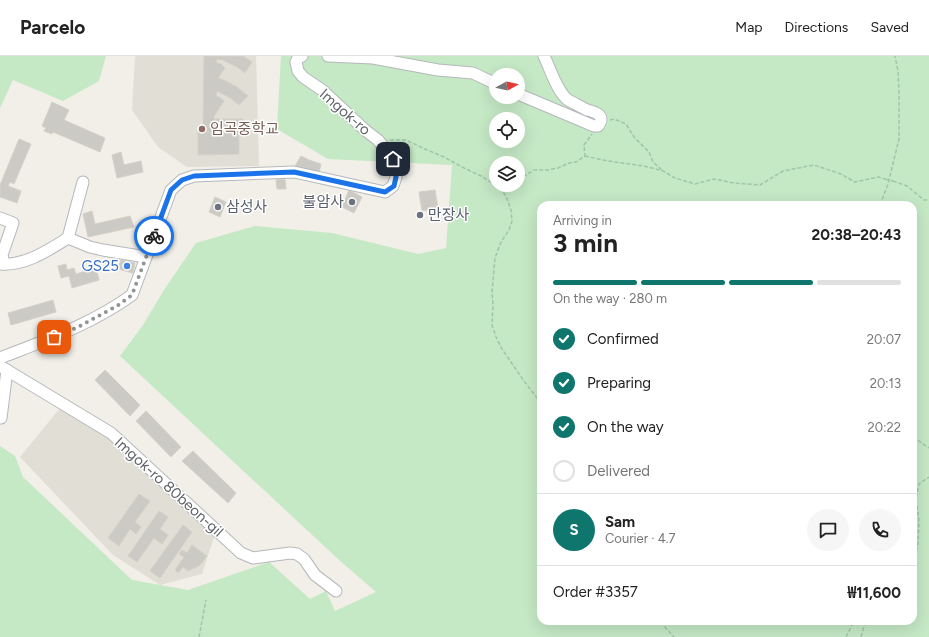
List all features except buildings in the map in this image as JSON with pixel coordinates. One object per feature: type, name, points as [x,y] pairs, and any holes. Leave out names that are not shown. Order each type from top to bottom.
[{"type":"street","name":"Imgok-ro","points":[[0,358],[72,329],[117,306],[132,295],[171,190],[182,180],[194,176],[294,172],[385,192],[394,186],[396,177],[393,159],[378,140],[322,90],[303,77],[298,71],[296,62],[298,58],[302,56]]},
{"type":"street","points":[[328,56],[373,58],[438,70],[473,73],[489,81]]},
{"type":"street","points":[[525,97],[597,124],[601,119],[598,114],[585,109],[562,95],[544,56]]},
{"type":"street","points":[[0,218],[13,224],[4,238],[2,264],[20,262],[35,257],[68,238],[83,182]]},
{"type":"street","points":[[68,238],[102,250],[146,257]]},
{"type":"street","points":[[1,418],[3,368]]},
{"type":"street","name":"Imgok-ro 80beon-gil","points":[[3,368],[111,433],[241,553],[252,558],[290,552],[297,554],[304,559],[314,575],[336,591]]},
{"type":"path","points":[[882,201],[888,184],[899,139],[898,71],[895,56]]},
{"type":"path","points":[[585,156],[584,145],[597,124],[614,119],[626,124],[634,137],[649,152],[653,162],[663,171],[675,178],[695,184],[714,179],[734,183],[760,185],[783,171],[814,165],[841,174],[855,182],[878,177],[893,181],[907,186],[924,200],[929,200]]},
{"type":"path","points":[[378,140],[406,140],[444,157],[489,181]]},
{"type":"path","points":[[525,176],[534,170],[558,168],[569,163],[576,162],[585,156],[644,166],[663,171]]},
{"type":"path","points":[[503,192],[511,210],[512,221],[510,230],[501,242],[495,258],[492,292],[492,326],[502,349],[537,398]]},
{"type":"path","points":[[917,440],[929,448]]},
{"type":"path","points":[[917,495],[920,484],[929,477]]},
{"type":"path","points":[[917,506],[919,521],[917,548]]},
{"type":"path","points":[[199,637],[206,600]]},
{"type":"path","points":[[663,625],[674,637]]},
{"type":"path","points":[[846,637],[852,625]]},
{"type":"path","points":[[861,637],[865,625]]},
{"type":"shaded area","name":"임곡중학교","points":[[256,56],[259,166],[187,167],[158,147],[132,110],[135,57]]},
{"type":"shaded area","points":[[60,408],[111,436],[216,531],[202,574],[160,585],[113,555],[20,457]]},
{"type":"green space","points":[[0,56],[106,56],[99,81],[63,101],[13,80],[0,108]]},
{"type":"green space","points":[[281,56],[929,56],[929,637],[0,637],[0,446],[15,456],[23,477],[132,580],[188,590],[269,562],[310,599],[326,591],[335,611],[376,592],[338,559],[120,356],[143,325],[164,290],[196,243],[255,226],[332,233],[418,254],[446,248],[452,165],[328,159],[277,129]]},
{"type":"way so far","points":[[54,337],[78,327],[117,306],[132,295],[154,236]]},
{"type":"place","name":"임곡중학교","points":[[202,129]]},
{"type":"place","name":"불암사","points":[[352,202]]},
{"type":"place","name":"삼성사","points":[[218,207]]},
{"type":"place","name":"만장사","points":[[420,215]]},
{"type":"place","name":"GS25","points":[[127,266]]},
{"type":"route","points":[[154,236],[171,190],[182,180],[194,176],[294,172],[385,192],[394,186],[396,177],[393,159]]}]
